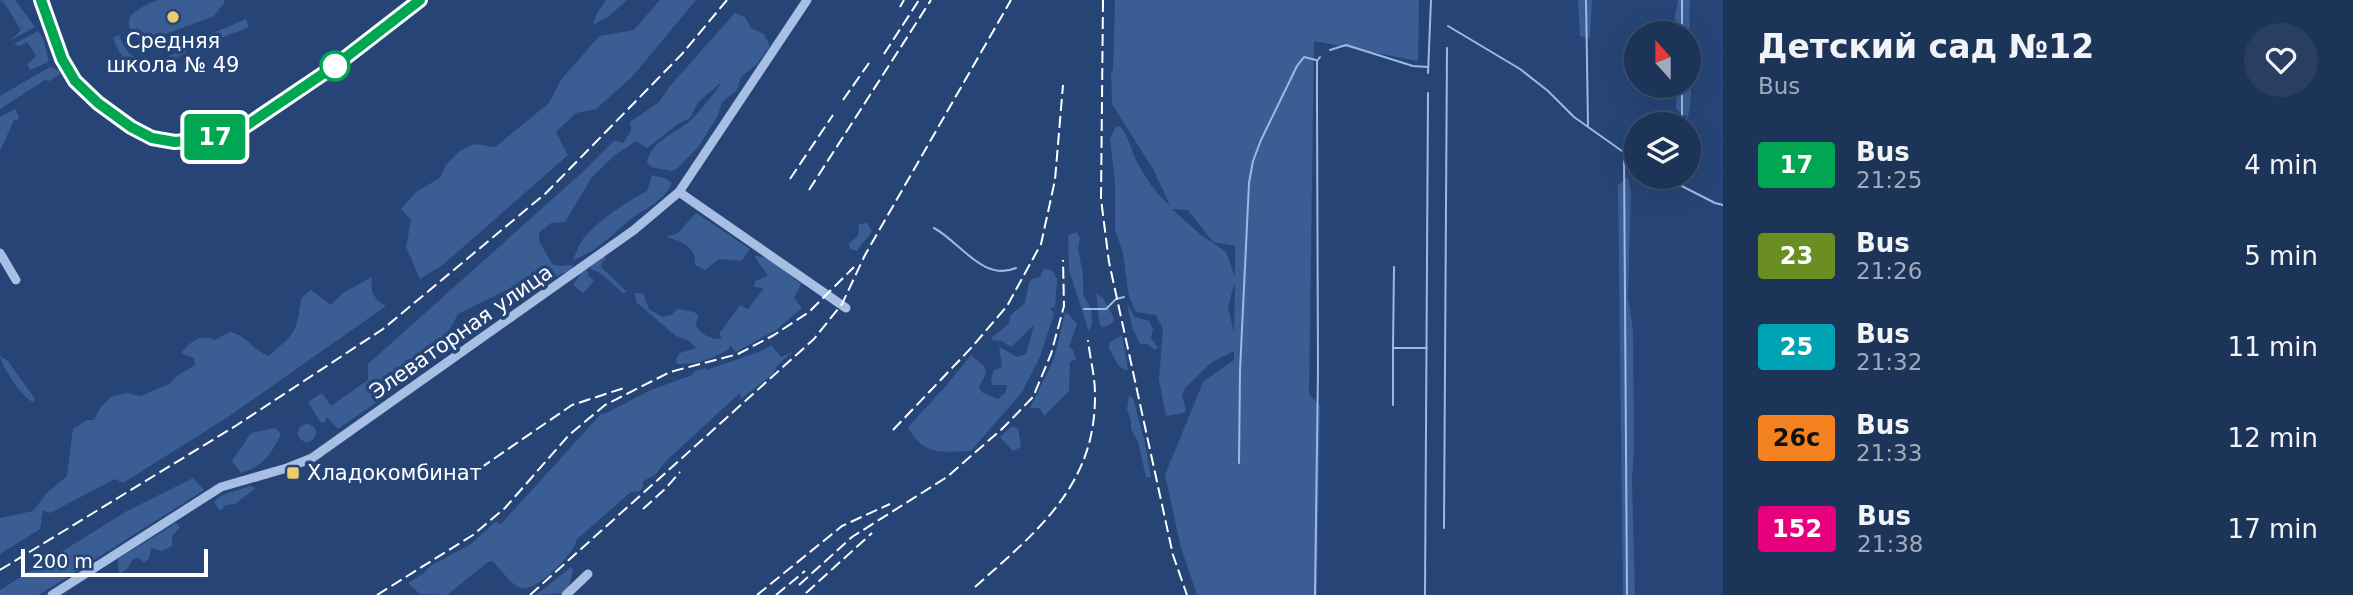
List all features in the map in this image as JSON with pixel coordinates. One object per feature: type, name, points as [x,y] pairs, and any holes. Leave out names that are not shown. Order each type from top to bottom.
[{"type":"street","points":[[41,0],[62,59],[75,81],[98,103],[131,127],[152,138],[175,142],[229,134],[259,118],[336,65],[420,0]]},
{"type":"street","name":"Элеваторная улица","points":[[52,595],[221,487],[312,458],[634,230],[679,192],[807,0]]},
{"type":"street","points":[[679,192],[846,308]]},
{"type":"street","points":[[0,253],[16,280]]},
{"type":"street","points":[[566,595],[588,574]]},
{"type":"shaded area","points":[[0,0],[15,0],[35,27],[11,40],[21,30]]},
{"type":"shaded area","points":[[158,0],[225,2],[214,16],[141,41],[133,34],[129,21],[136,11]]},
{"type":"shaded area","points":[[606,0],[627,0],[608,17],[593,25],[596,15]]},
{"type":"shaded area","points":[[660,0],[696,0],[632,77],[596,109],[576,113],[556,132],[568,155],[444,264],[420,279],[406,247],[411,220],[401,209],[416,192],[440,178],[445,166],[460,151],[474,144],[495,147],[549,103],[561,80],[599,36],[634,30]]},
{"type":"shaded area","points":[[1115,0],[1419,0],[1418,61],[1314,41],[1309,394],[1320,406],[1317,595],[1197,595],[1181,548],[1165,475],[1203,382],[1234,360],[1234,351],[1212,362],[1185,388],[1182,396],[1186,410],[1184,413],[1166,416],[1159,379],[1163,329],[1156,315],[1136,312],[1129,297],[1123,253],[1115,229],[1115,183],[1110,139],[1116,126],[1124,131],[1148,180],[1160,197],[1170,205],[1153,169],[1112,104]],"holes":[[[1172,209],[1188,210],[1213,242],[1235,246],[1235,277],[1226,252],[1201,235]],[[1235,285],[1234,333],[1228,307]]]},
{"type":"shaded area","points":[[1578,0],[1592,0],[1590,39],[1580,36]]},
{"type":"shaded area","points":[[1678,0],[1690,0],[1690,21],[1675,21]]},
{"type":"shaded area","points":[[735,13],[745,17],[751,28],[764,34],[770,46],[757,64],[741,77],[737,90],[722,102],[718,115],[699,146],[677,169],[671,171],[651,167],[647,162],[650,154],[659,143],[693,118],[722,82],[698,102],[690,118],[647,148],[636,141],[614,156],[592,177],[565,222],[551,223],[539,233],[539,241],[552,264],[572,265],[573,269],[557,276],[535,292],[508,289],[458,314],[434,358],[417,366],[407,375],[410,379],[338,429],[327,417],[325,422],[321,423],[308,402],[322,393],[331,406],[368,380],[368,364],[615,140],[623,143],[631,131],[630,122],[659,102]]},
{"type":"shaded area","points":[[246,19],[249,27],[216,40],[213,33]]},
{"type":"shaded area","points":[[38,31],[43,38],[49,62],[30,70],[27,64],[36,56],[27,42],[19,46],[14,44]]},
{"type":"shaded area","points":[[119,35],[125,47],[138,59],[155,60],[185,50],[186,53],[175,58],[176,62],[165,66],[137,67],[130,64],[118,50],[113,38]]},
{"type":"shaded area","points":[[50,67],[60,71],[60,74],[50,81],[45,80],[0,109],[0,96]]},
{"type":"shaded area","points":[[1676,98],[1690,98],[1689,112],[1676,109]]},
{"type":"shaded area","points":[[15,109],[18,120],[14,120],[0,151],[0,117]]},
{"type":"shaded area","points":[[652,175],[672,183],[664,195],[608,239],[573,260],[589,232],[613,212],[647,191]]},
{"type":"shaded area","points":[[1624,180],[1624,189],[1630,189],[1631,193],[1628,297],[1633,330],[1632,479],[1635,595],[1623,595],[1618,185]]},
{"type":"shaded area","points":[[696,213],[750,249],[741,261],[719,259],[705,270],[695,265],[693,253],[687,245],[666,237],[678,233]]},
{"type":"shaded area","points":[[867,223],[872,231],[857,251],[850,249],[849,243],[858,236],[859,224]]},
{"type":"shaded area","points":[[1077,232],[1080,238],[1078,249],[1083,294],[1091,309],[1092,324],[1089,332],[1069,270],[1068,235]]},
{"type":"shaded area","points":[[601,254],[606,258],[602,268],[627,292],[623,293],[604,276],[590,269]]},
{"type":"shaded area","points":[[754,256],[773,262],[801,284],[794,298],[802,308],[776,330],[736,352],[730,345],[729,349],[710,358],[677,364],[676,359],[680,353],[697,348],[676,336],[636,302],[635,293],[643,293],[649,309],[662,317],[671,315],[677,309],[694,312],[698,315],[696,326],[701,332],[711,338],[722,339],[719,334],[740,305],[748,309],[764,288],[754,287],[755,281],[768,276]]},
{"type":"shaded area","points":[[1044,268],[1053,271],[1057,279],[1055,307],[1050,308],[1054,314],[1040,357],[1022,392],[971,451],[927,448],[908,427],[971,355],[984,366],[986,373],[979,387],[983,393],[998,399],[1006,392],[1007,385],[993,385],[991,382],[993,371],[1002,367],[999,347],[1017,357],[1026,354],[1034,325],[1011,347],[991,338],[1009,324],[1010,316],[1025,303],[1029,282],[1040,277]]},
{"type":"shaded area","points":[[583,270],[588,271],[594,281],[583,293],[573,285]]},
{"type":"shaded area","points":[[372,277],[373,294],[386,306],[228,417],[123,483],[115,479],[50,513],[43,510],[40,529],[0,554],[0,518],[33,511],[46,494],[67,476],[73,429],[87,420],[94,420],[111,397],[125,393],[141,396],[169,384],[195,365],[194,358],[181,353],[200,338],[215,340],[230,332],[269,356],[293,332],[301,298],[311,290],[331,305],[343,293]]},
{"type":"shaded area","points":[[1096,293],[1103,298],[1114,318],[1113,322],[1105,327],[1101,326]]},
{"type":"shaded area","points":[[1127,304],[1135,317],[1149,321],[1153,329],[1151,338],[1158,348],[1155,350],[1147,344],[1140,344],[1132,327]]},
{"type":"shaded area","points":[[486,312],[495,315],[485,324],[472,327],[472,320]]},
{"type":"shaded area","points":[[1065,313],[1077,324],[1069,347],[1076,359],[1070,362],[1069,391],[1044,416],[1040,408],[1030,408],[1054,359]]},
{"type":"shaded area","points":[[1122,335],[1128,369],[1126,371],[1118,365],[1109,348],[1110,342]]},
{"type":"shaded area","points":[[771,345],[781,357],[792,352],[777,366],[773,374],[741,399],[740,393],[667,460],[655,475],[643,481],[640,491],[631,492],[577,539],[570,553],[554,571],[536,584],[528,588],[517,586],[493,561],[488,562],[447,595],[420,594],[408,583],[430,566],[471,544],[495,522],[501,524],[601,414],[651,390],[692,375],[695,371],[707,370]]},
{"type":"shaded area","points":[[0,356],[8,361],[35,399],[33,402],[14,382]]},
{"type":"shaded area","points":[[1129,396],[1133,398],[1151,477],[1146,477],[1138,442],[1131,429],[1127,409]]},
{"type":"shaded area","points":[[307,424],[313,427],[316,433],[313,439],[307,442],[301,439],[298,433],[301,427]]},
{"type":"shaded area","points":[[1012,426],[1018,429],[1021,447],[1013,451],[1000,437]]},
{"type":"shaded area","points":[[275,428],[281,434],[270,453],[261,463],[241,473],[232,461],[251,433]]},
{"type":"shaded area","points":[[193,478],[204,490],[39,595],[0,595],[0,590],[127,511]]},
{"type":"shaded area","points":[[249,486],[256,488],[235,504],[226,505],[220,511],[214,502],[226,494]]},
{"type":"shaded area","points":[[176,523],[180,527],[172,536],[172,546],[162,551],[151,548],[149,559],[144,562],[138,558],[133,559],[128,568],[119,575],[118,559]]},
{"type":"shaded area","points":[[571,567],[573,570],[567,593],[536,595]]},
{"type":"waterway","points":[[1428,73],[1431,0]]},
{"type":"waterway","points":[[1586,0],[1588,125]]},
{"type":"waterway","points":[[1682,0],[1682,21]]},
{"type":"waterway","points":[[1448,26],[1520,69],[1548,91],[1574,117],[1624,152]]},
{"type":"waterway","points":[[1330,50],[1346,45],[1413,66],[1428,67]]},
{"type":"waterway","points":[[1444,528],[1447,48]]},
{"type":"waterway","points":[[1239,463],[1240,371],[1249,183],[1253,161],[1297,66],[1304,57],[1316,60]]},
{"type":"waterway","points":[[1315,595],[1318,370],[1317,61],[1320,57]]},
{"type":"waterway","points":[[1425,595],[1428,93]]},
{"type":"waterway","points":[[1682,98],[1682,112]]},
{"type":"waterway","points":[[1624,189],[1627,595]]},
{"type":"waterway","points":[[1688,189],[1723,205]]},
{"type":"waterway","points":[[934,228],[982,265],[1004,271],[1016,268]]},
{"type":"waterway","points":[[1393,347],[1394,267]]},
{"type":"waterway","points":[[1084,309],[1106,309],[1116,299],[1124,297]]},
{"type":"waterway","points":[[1393,405],[1393,348],[1427,348]]},
{"type":"railway","points":[[0,570],[237,425],[383,329],[546,193],[682,54],[727,0]]},
{"type":"railway","points":[[900,7],[904,0]]},
{"type":"railway","points":[[884,54],[919,0]]},
{"type":"railway","points":[[809,190],[931,0]]},
{"type":"railway","points":[[530,595],[814,339],[842,304],[865,255],[1011,0]]},
{"type":"railway","points":[[1103,0],[1101,199],[1109,262],[1173,555],[1187,595]]},
{"type":"railway","points":[[843,100],[869,63]]},
{"type":"railway","points":[[893,430],[1007,306],[1041,244],[1055,180],[1063,85]]},
{"type":"railway","points":[[790,179],[833,115]]},
{"type":"railway","points":[[799,585],[852,537],[947,477],[1003,428],[1033,397],[1051,354],[1064,306],[1063,260]]},
{"type":"railway","points":[[377,595],[473,535],[505,508],[569,435],[605,405],[670,372],[738,354],[774,335],[809,312],[854,267]]},
{"type":"railway","points":[[975,587],[1040,526],[1074,481],[1093,426],[1095,387],[1088,340]]},
{"type":"railway","points":[[466,478],[572,405],[624,388]]},
{"type":"railway","points":[[643,509],[680,472]]},
{"type":"railway","points":[[757,595],[842,526],[890,504]]},
{"type":"railway","points":[[806,593],[872,533]]},
{"type":"railway","points":[[776,595],[805,571]]},
{"type":"bus line","name":"17","points":[[41,0],[62,59],[75,81],[98,103],[131,127],[152,138],[175,142],[205,139],[240,130],[289,99],[420,0]]},
{"type":"place","name":"Средняя школа № 49","points":[[173,17]]},
{"type":"place","name":"Хладокомбинат","points":[[293,473]]}]
